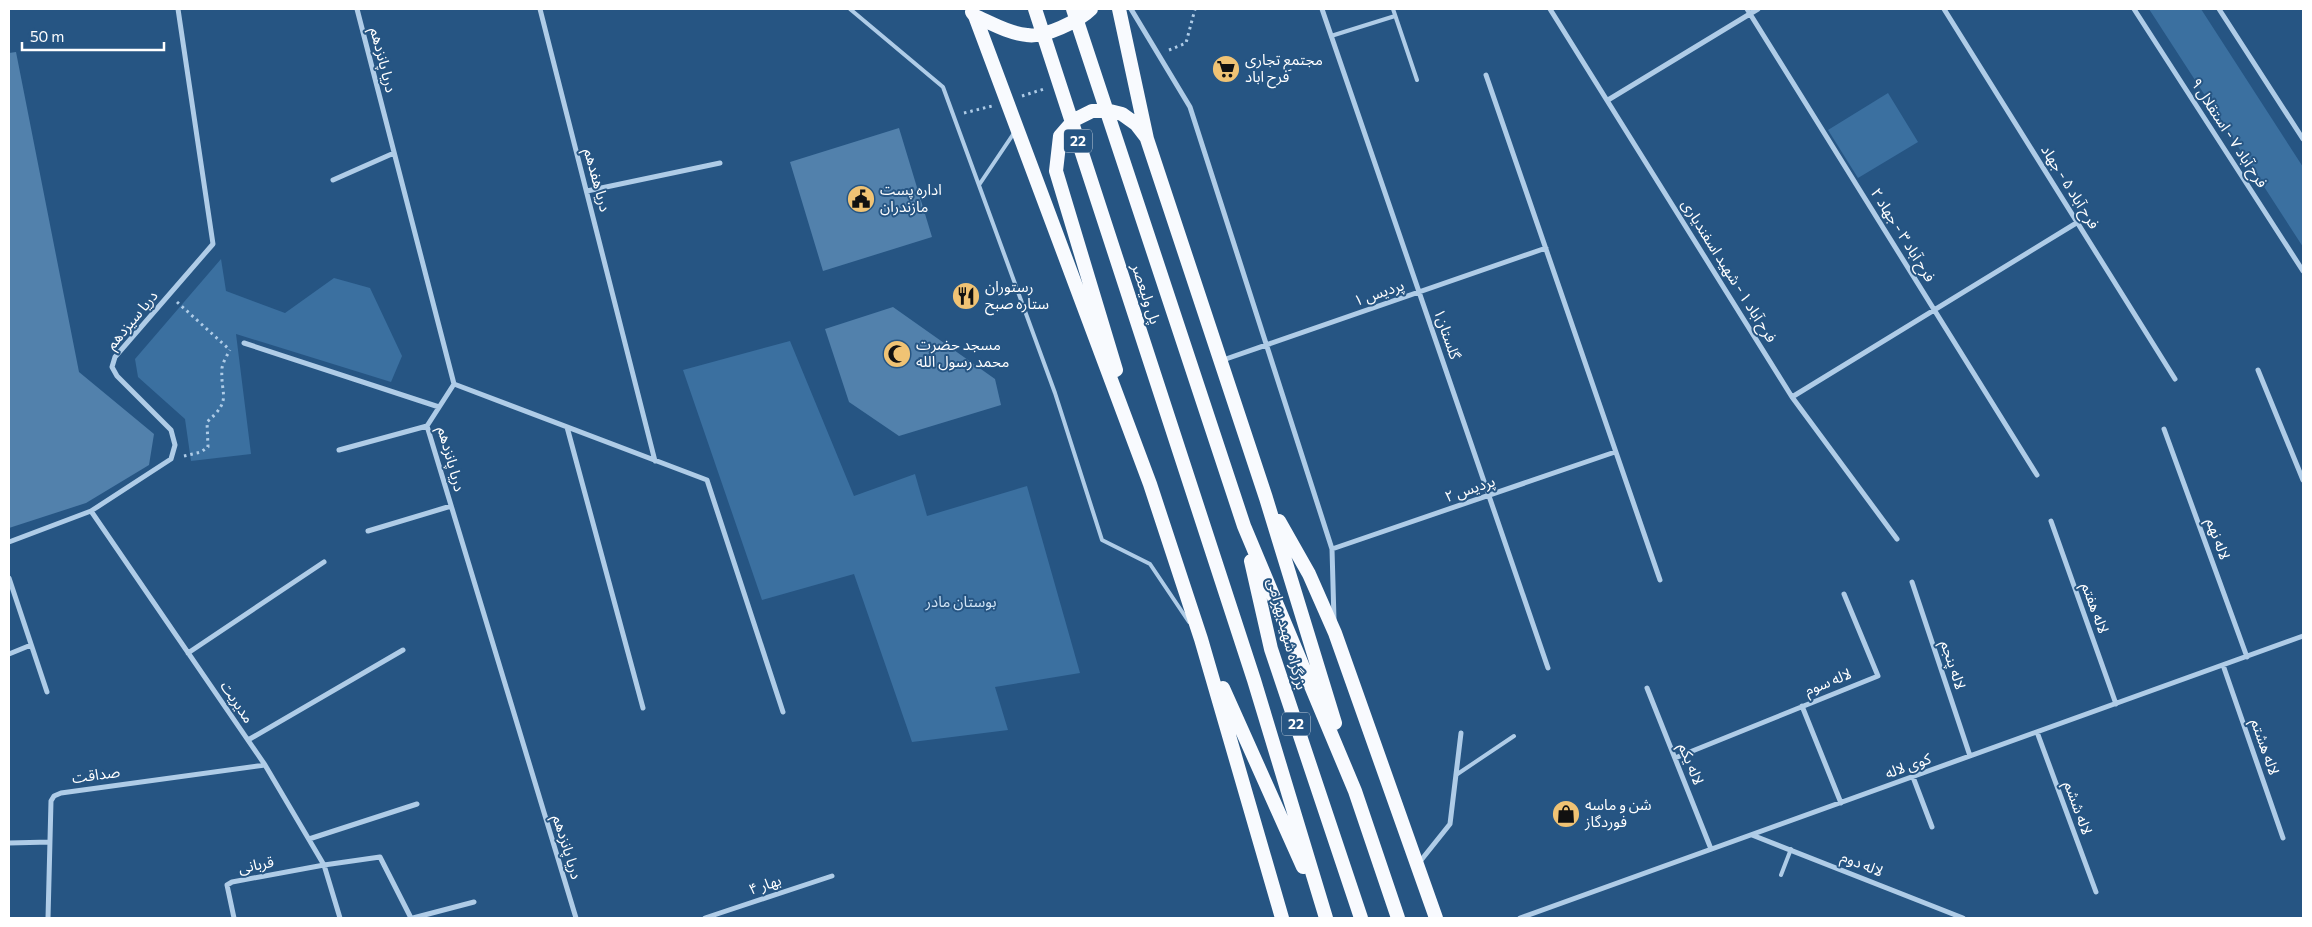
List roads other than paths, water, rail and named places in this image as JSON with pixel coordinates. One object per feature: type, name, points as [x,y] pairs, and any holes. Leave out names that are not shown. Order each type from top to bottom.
[{"type":"highway","name":"پل ولیعصر","points":[[1035,9],[1225,589],[1326,918]]},
{"type":"highway","name":"پل ولیعصر","points":[[1073,9],[1244,526]]},
{"type":"highway","points":[[972,12],[1004,30],[1028,36],[1060,28],[1091,9]]},
{"type":"highway","points":[[1119,9],[1148,140],[1266,498],[1355,791],[1398,918]]},
{"type":"highway","points":[[972,12],[1150,484]]},
{"type":"highway","points":[[1148,140],[1136,124],[1122,114],[1110,111],[1092,111],[1074,120],[1060,136],[1056,171],[1150,484],[1201,639],[1282,918]]},
{"type":"highway","points":[[1266,498],[1309,574],[1335,633],[1436,918]]},
{"type":"highway","points":[[1244,526],[1355,791]]},
{"type":"highway","name":"بزرگراه شهید بهرامی","points":[[1244,526],[1271,649],[1361,918]]},
{"type":"highway","points":[[1201,639],[1326,918]]},
{"type":"street","name":"دریا سیزدهم","points":[[91,511],[171,458],[175,445],[171,430],[117,376],[112,367],[115,357],[213,244],[178,9]]},
{"type":"street","name":"دریا پانزدهم","points":[[357,9],[454,384],[427,426],[576,918]]},
{"type":"street","name":"دریا هفدهم","points":[[540,9],[656,461]]},
{"type":"street","points":[[1131,9],[1190,107],[1332,549],[1335,633]]},
{"type":"street","name":"گلستان۱","points":[[1322,9],[1548,668]]},
{"type":"street","name":"فرح آباد ۱ - شهید اسفندیاری","points":[[1550,9],[1792,397],[1897,539]]},
{"type":"street","points":[[1608,100],[1749,11],[1758,9]]},
{"type":"street","name":"فرح آباد ۵ - جهاد","points":[[1944,9],[2175,379]]},
{"type":"street","name":"فرح آباد ۷ - استقلال ۹","points":[[2134,9],[2303,271]]},
{"type":"street","points":[[2219,9],[2303,139]]},
{"type":"street","name":"فرح آباد ۳ - جهاد ۲","points":[[1749,11],[2037,475]]},
{"type":"street","points":[[1486,75],[1660,580]]},
{"type":"street","points":[[332,180],[394,153]]},
{"type":"street","points":[[587,191],[720,163]]},
{"type":"street","points":[[1792,397],[2078,222]]},
{"type":"street","name":"پردیس ۱","points":[[1220,361],[1546,248]]},
{"type":"street","points":[[244,343],[439,407]]},
{"type":"street","points":[[2258,370],[2303,480]]},
{"type":"street","points":[[454,384],[707,480],[783,712]]},
{"type":"street","points":[[339,450],[427,426]]},
{"type":"street","points":[[567,427],[643,708]]},
{"type":"street","name":"لاله نهم","points":[[2164,429],[2247,657]]},
{"type":"street","name":"پردیس ۲","points":[[1332,549],[1615,452]]},
{"type":"street","points":[[368,531],[451,506]]},
{"type":"street","points":[[9,542],[91,511]]},
{"type":"street","name":"مدیریت","points":[[91,511],[264,765],[324,865],[340,918]]},
{"type":"street","name":"لاله هفتم","points":[[2051,521],[2116,704]]},
{"type":"street","points":[[188,653],[324,562]]},
{"type":"street","points":[[9,578],[47,692]]},
{"type":"street","name":"لاله پنجم","points":[[1912,582],[1970,756]]},
{"type":"street","name":"لاله سوم","points":[[1841,803],[1802,706],[1878,676],[1844,594]]},
{"type":"street","name":"کوی لاله","points":[[1520,918],[2303,636]]},
{"type":"street","points":[[9,654],[31,645]]},
{"type":"street","points":[[248,740],[403,650]]},
{"type":"street","name":"لاله هشتم","points":[[2223,665],[2283,838]]},
{"type":"street","name":"لاله یکم","points":[[1647,688],[1711,849]]},
{"type":"street","points":[[1675,758],[1802,706]]},
{"type":"street","name":"لاله ششم","points":[[2037,732],[2096,892]]},
{"type":"street","points":[[1418,864],[1450,824],[1461,733]]},
{"type":"street","name":"صداقت","points":[[48,918],[51,801],[54,796],[61,793],[264,765]]},
{"type":"street","points":[[1913,777],[1932,826]]},
{"type":"street","points":[[309,839],[417,804]]},
{"type":"street","name":"لاله دوم","points":[[1751,835],[1791,849],[1963,918]]},
{"type":"street","points":[[9,843],[50,842]]},
{"type":"street","points":[[324,865],[380,857],[412,918],[474,902]]},
{"type":"street","name":"قربانی","points":[[234,918],[227,886],[232,882],[324,865]]},
{"type":"street","name":"بهار ۴","points":[[705,918],[832,876]]},
{"type":"lane","points":[[850,9],[943,87],[1055,394],[1102,540],[1150,564],[1201,639]]},
{"type":"lane","points":[[1393,9],[1417,80]]},
{"type":"lane","points":[[1331,36],[1395,16]]},
{"type":"lane","points":[[979,185],[1017,129]]},
{"type":"lane","points":[[1456,775],[1514,736]]},
{"type":"lane","points":[[1781,875],[1791,849]]},
{"type":"place","name":"مجتمع تجاری فرح اباد","points":[[1226,69]]},
{"type":"place","name":"اداره پست مازندران","points":[[861,199]]},
{"type":"place","name":"رستوران ستاره صبح","points":[[966,296]]},
{"type":"place","name":"مسجد حضرت محمد رسول الله","points":[[897,354]]},
{"type":"place","name":"شن و ماسه فوردگاز","points":[[1566,814]]},
{"type":"park label","name":"بوستان مادر","points":[[961,602]]}]
